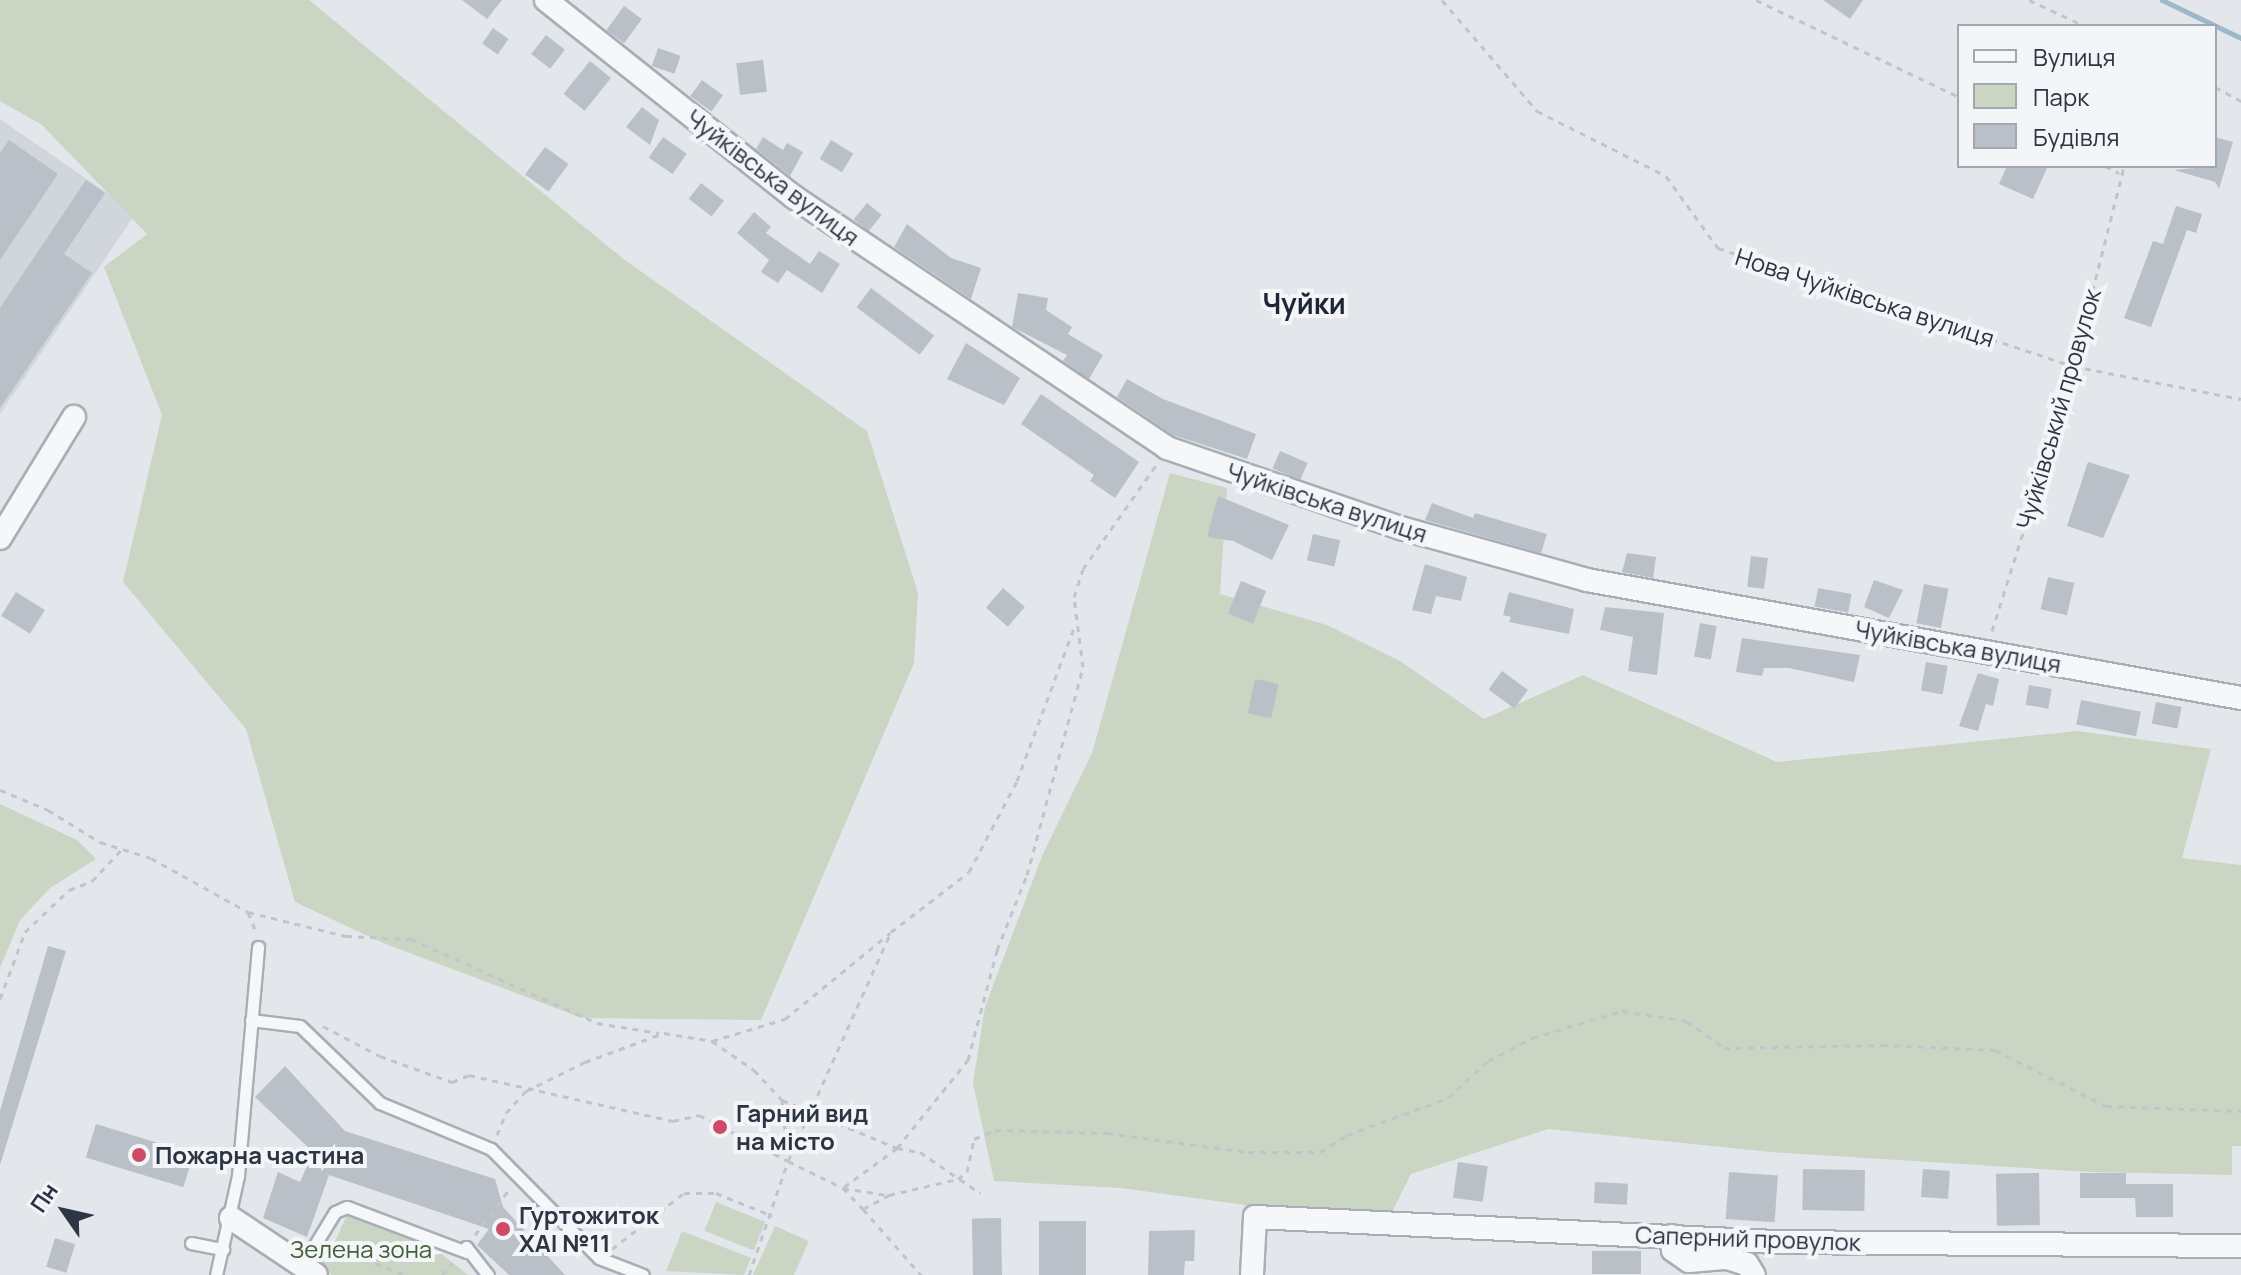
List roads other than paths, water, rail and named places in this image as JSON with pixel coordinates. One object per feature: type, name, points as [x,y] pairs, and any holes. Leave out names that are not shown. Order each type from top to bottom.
[{"type":"street","name":"Чуйківська вулиця","points":[[546,0],[794,197],[1167,448],[1401,528],[1587,580],[2241,698]]},
{"type":"street","points":[[0,538],[74,417]]},
{"type":"street","name":"Саперний провулок","points":[[1252,1275],[1255,1217],[1775,1242],[2241,1246]]},
{"type":"street","points":[[231,1218],[309,1270]]},
{"type":"street","points":[[1672,1236],[1673,1250],[1689,1261],[1727,1258],[1747,1264],[1754,1275]]},
{"type":"lane","points":[[216,1275],[231,1218],[258,947]]},
{"type":"lane","points":[[251,1020],[300,1026],[380,1103],[491,1149],[520,1174],[599,1258],[643,1275]]},
{"type":"lane","points":[[309,1270],[316,1243],[335,1212],[347,1207],[467,1252],[466,1247],[488,1275]]},
{"type":"lane","points":[[191,1243],[223,1249]]},
{"type":"waterway","points":[[2162,0],[2212,24]]},
{"type":"waterway","points":[[2217,26],[2241,38]]},
{"type":"place","name":"Гарний вид на місто","points":[[720,1127]]},
{"type":"place","name":"Пожарна частина","points":[[139,1155]]},
{"type":"place","name":"Гуртожиток ХАІ №11","points":[[503,1229]]},
{"type":"district","name":"Чуйки","points":[[1304,303]]},
{"type":"park label","name":"Зелена зона","points":[[361,1249]]}]
